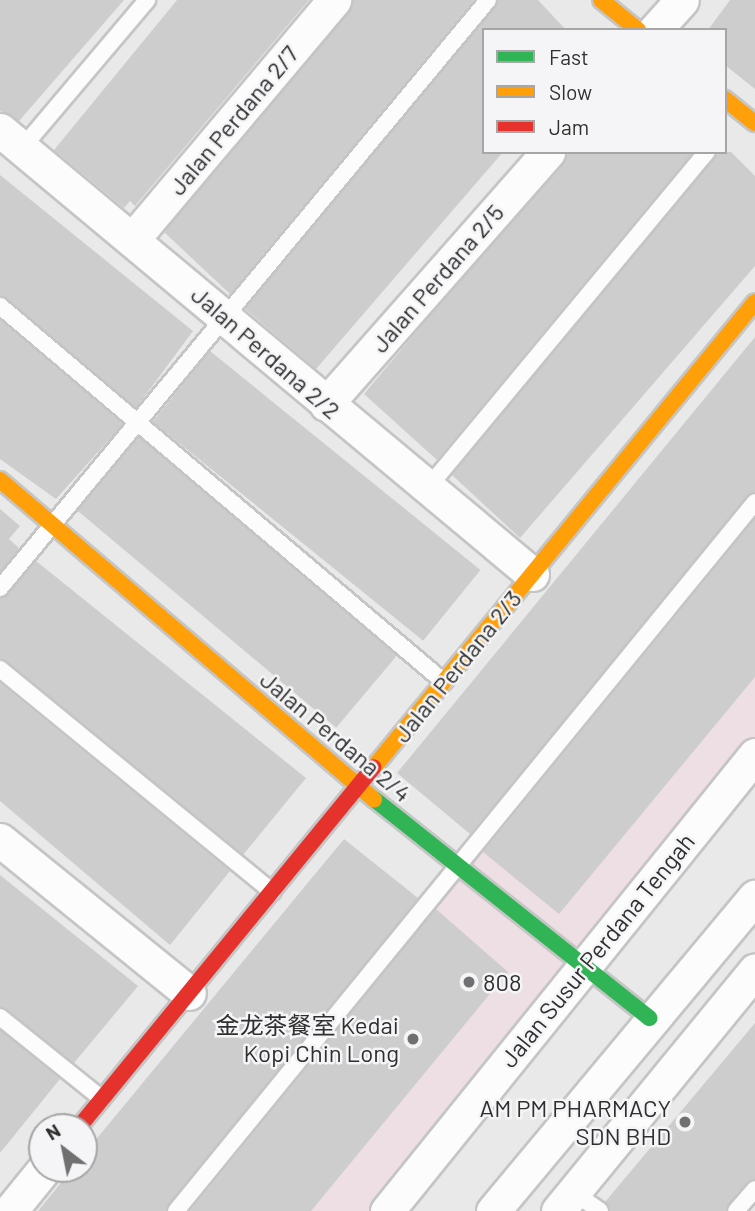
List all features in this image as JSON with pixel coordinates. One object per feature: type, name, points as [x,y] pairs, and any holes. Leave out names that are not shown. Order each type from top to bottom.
[{"type":"street","name":"Jalan Perdana 2/7","points":[[132,240],[334,0]]},
{"type":"street","points":[[601,0],[636,28]]},
{"type":"street","points":[[658,28],[682,0]]},
{"type":"street","points":[[727,101],[755,123]]},
{"type":"street","name":"Jalan Perdana 2/2","points":[[11,139],[225,315],[426,490],[532,574]]},
{"type":"street","name":"Jalan Perdana 2/5","points":[[326,404],[546,154]]},
{"type":"street","name":"Jalan Perdana 2/3","points":[[90,1113],[755,302]]},
{"type":"street","name":"Jalan Perdana 2/4","points":[[0,480],[358,786],[649,1018]]},
{"type":"street","name":"Jalan Susur Perdana Tengah","points":[[387,1211],[755,755]]},
{"type":"street","points":[[0,840],[189,993]]},
{"type":"street","points":[[493,1211],[649,1018],[755,897]]},
{"type":"street","points":[[577,1205],[755,970]]},
{"type":"street","points":[[10,1197],[28,1182]]},
{"type":"lane","points":[[11,139],[147,0]]},
{"type":"lane","points":[[0,588],[488,0]]},
{"type":"lane","points":[[727,129],[741,112]]},
{"type":"lane","points":[[426,490],[706,154]]},
{"type":"lane","points":[[0,306],[444,682]]},
{"type":"lane","points":[[176,1211],[755,502]]},
{"type":"lane","points":[[0,669],[272,892]]},
{"type":"lane","points":[[0,1017],[102,1099]]},
{"type":"lane","points":[[736,1211],[755,1189]]},
{"type":"shaded area","points":[[755,491],[755,774],[401,1211],[167,1211]]},
{"type":"building","points":[[0,0],[124,0],[19,121],[0,111]]},
{"type":"building","points":[[177,0],[309,0],[135,206],[130,201],[124,208],[54,150]]},
{"type":"building","points":[[353,0],[474,0],[230,294],[164,232]]},
{"type":"building","points":[[498,0],[538,0],[564,28],[482,28],[482,154],[501,154],[316,369],[245,309]]},
{"type":"building","points":[[730,0],[755,0],[755,89],[727,67],[727,28],[709,28]]},
{"type":"building","points":[[731,152],[755,176],[755,266],[520,538],[452,475],[715,154]]},
{"type":"building","points":[[565,154],[691,154],[437,460],[364,394]]},
{"type":"building","points":[[0,175],[193,331],[136,408],[0,296]]},
{"type":"building","points":[[0,320],[123,424],[56,499],[0,459]]},
{"type":"building","points":[[755,337],[755,492],[470,834],[397,773]]},
{"type":"building","points":[[210,351],[480,570],[423,641],[153,422]]},
{"type":"building","points":[[139,437],[398,654],[336,728],[77,511]]},
{"type":"building","points":[[0,509],[20,526],[9,539],[19,548],[0,572]]},
{"type":"building","points":[[755,519],[755,677],[559,914],[483,852]]},
{"type":"building","points":[[36,561],[306,778],[243,855],[0,659],[0,598]]},
{"type":"building","points":[[0,683],[230,871],[170,945],[0,801]]},
{"type":"building","points":[[344,839],[418,898],[166,1211],[38,1211],[61,1183],[98,1183],[98,1137]]},
{"type":"building","points":[[0,875],[138,986],[74,1063],[0,1007]]},
{"type":"building","points":[[436,909],[508,972],[311,1211],[190,1211]]},
{"type":"building","points":[[755,1023],[755,1179],[726,1211],[610,1211],[605,1202]]},
{"type":"building","points":[[0,1030],[60,1079],[32,1113],[28,1113],[28,1118],[0,1153]]},
{"type":"traffic: fast","points":[[374,799],[649,1018]]},
{"type":"traffic: slow","points":[[601,0],[636,28]]},
{"type":"traffic: slow","points":[[727,101],[755,123]]},
{"type":"traffic: slow","points":[[374,767],[755,302]]},
{"type":"traffic: slow","points":[[0,480],[374,799]]},
{"type":"traffic: jam","points":[[90,1113],[374,767]]},
{"type":"place","name":"808","points":[[469,982]]},
{"type":"place","name":"金龙茶餐室 Kedai Kopi Chin Long","points":[[413,1039]]},
{"type":"place","name":"AM PM PHARMACY SDN BHD","points":[[685,1122]]}]
